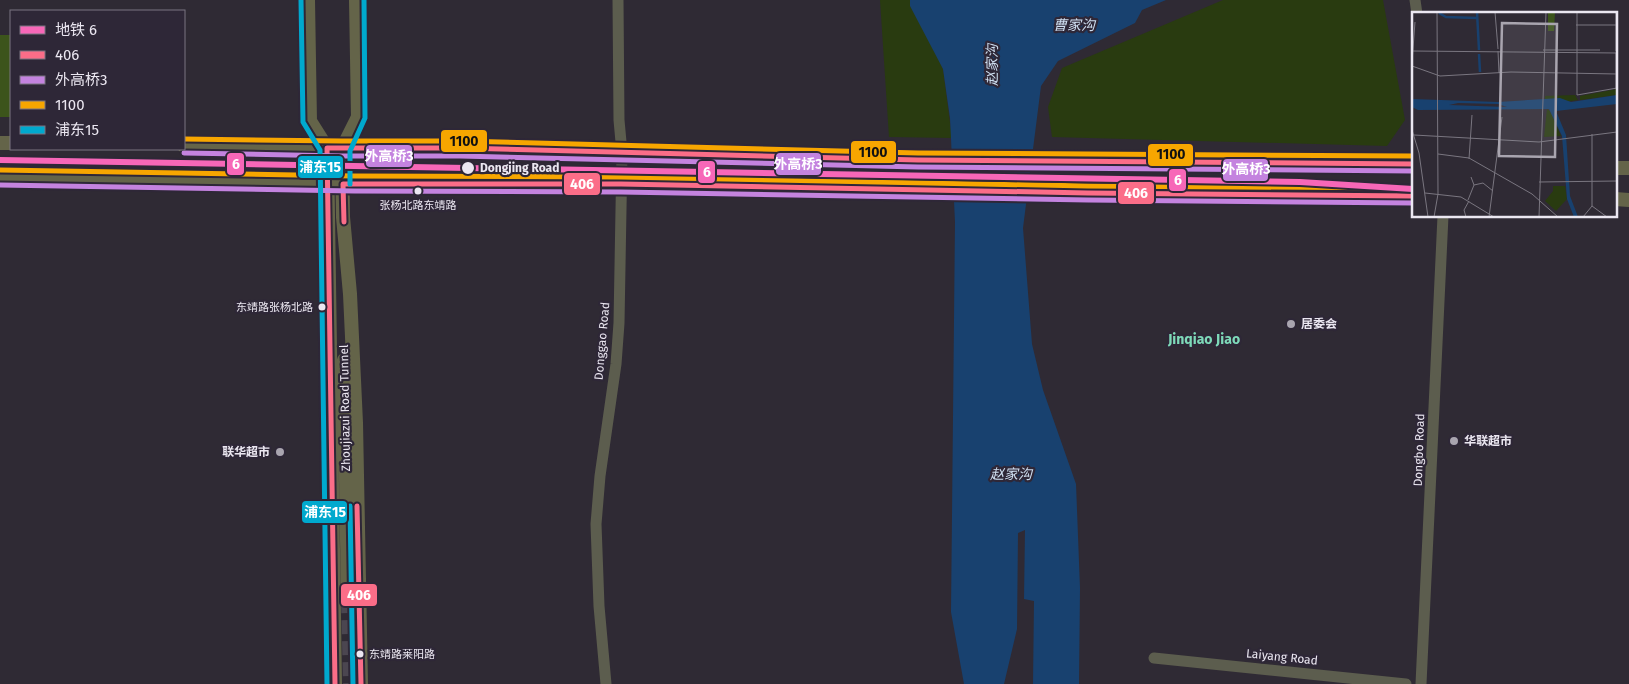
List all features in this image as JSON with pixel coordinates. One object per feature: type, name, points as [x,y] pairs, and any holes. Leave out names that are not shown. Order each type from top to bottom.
[{"type":"main road","points":[[308,0],[310,121],[327,148],[335,684]]},
{"type":"main road","points":[[356,0],[358,117],[342,149],[355,413],[361,684]]},
{"type":"main road","points":[[185,146],[342,149],[460,148],[918,160],[1412,164]]},
{"type":"main road","points":[[1616,168],[1629,168]]},
{"type":"main road","points":[[0,177],[328,184],[621,184],[1088,193],[1412,196]]},
{"type":"main road","points":[[1616,199],[1629,200]]},
{"type":"main road","name":"Zhoujiazui Road Tunnel","points":[[344,217],[344,441],[348,600]]},
{"type":"street","name":"Donggao Road","points":[[606,684],[598,606],[596,524],[600,476],[616,364],[619,323],[622,153],[619,120],[618,0]]},
{"type":"street","name":"Dongbo Road","points":[[1421,684],[1444,218]]},
{"type":"street","name":"Laiyang Road","points":[[1154,658],[1406,684]]},
{"type":"green space","points":[[880,0],[910,0],[943,69],[952,138],[889,137]]},
{"type":"green space","points":[[1223,0],[1383,0],[1405,120],[1387,146],[1052,137],[1048,107],[1062,68]]},
{"type":"green space","points":[[0,35],[10,35],[10,117],[0,117]]},
{"type":"water","name":"赵家沟","points":[[910,0],[1166,0],[1142,10],[1135,23],[1058,61],[1041,86],[1023,228],[1032,344],[1043,390],[1076,484],[1080,588],[1079,684],[1033,684],[1034,601],[1024,599],[1025,530],[1018,533],[1017,629],[1004,684],[964,684],[951,612],[955,222],[950,118],[943,69],[910,6]]},
{"type":"tunnel","points":[[348,599],[350,684]]},
{"type":"metro line","name":"6","points":[[0,160],[1300,182],[1412,189]]},
{"type":"transit line","name":"浦东15","points":[[301,0],[303,122],[320,150],[327,684]]},
{"type":"transit line","name":"浦东15","points":[[350,184],[350,151],[365,118],[364,0]]},
{"type":"transit line","name":"1100","points":[[185,139],[460,141],[918,153],[1412,156]]},
{"type":"transit line","name":"406","points":[[335,684],[327,148],[460,148],[918,160],[1412,164]]},
{"type":"transit line","name":"外高桥3","points":[[184,153],[460,156],[918,167],[1412,171]]},
{"type":"transit line","name":"1100","points":[[0,170],[354,176],[621,177],[1088,186],[1412,188]]},
{"type":"transit line","name":"406","points":[[344,222],[343,184],[621,184],[1088,193],[1412,196]]},
{"type":"transit line","name":"外高桥3","points":[[0,185],[1412,203]]},
{"type":"transit line","name":"浦东15","points":[[350,506],[353,684]]},
{"type":"transit line","name":"406","points":[[357,506],[361,684]]},
{"type":"place","name":"Dongjing Road","points":[[468,168]]},
{"type":"place","name":"张杨北路东靖路","points":[[418,191]]},
{"type":"place","name":"东靖路张杨北路","points":[[322,307]]},
{"type":"place","name":"居委会","points":[[1291,324]]},
{"type":"place","name":"华联超市","points":[[1454,441]]},
{"type":"place","name":"联华超市","points":[[280,452]]},
{"type":"place","name":"东靖路莱阳路","points":[[360,654]]},
{"type":"district","name":"Jinqiao Jiao","points":[[1204,339]]},
{"type":"water label","name":"曹家沟","points":[[1074,25]]}]
